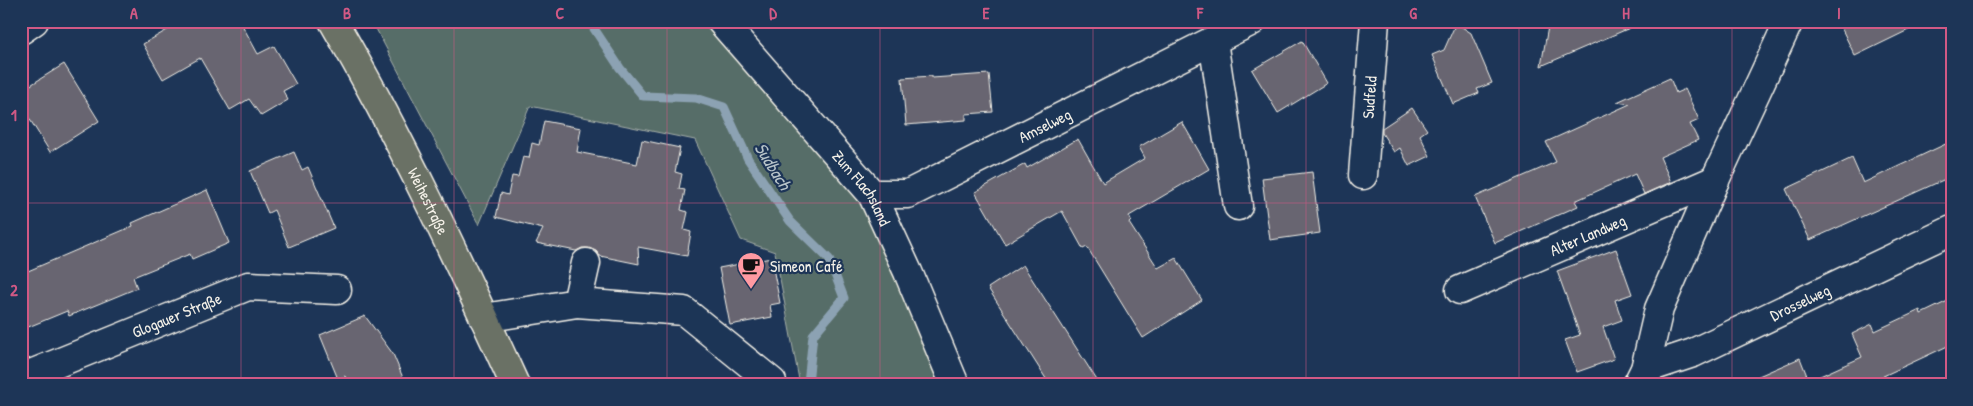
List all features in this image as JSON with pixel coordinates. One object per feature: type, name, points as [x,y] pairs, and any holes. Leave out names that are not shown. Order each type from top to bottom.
[{"type":"main road","name":"Weihestraße","points":[[333,21],[386,119],[515,385]]},
{"type":"street","points":[[21,30],[34,21]]},
{"type":"street","name":"Zum Flachsland","points":[[721,21],[872,194],[908,272],[955,385]]},
{"type":"street","name":"Amselweg","points":[[872,194],[908,194],[1252,21]]},
{"type":"street","name":"Sudfeld","points":[[1363,175],[1375,21]]},
{"type":"street","points":[[1641,377],[1659,309],[1715,180],[1789,21]]},
{"type":"street","points":[[1213,41],[1238,206]]},
{"type":"street","name":"Alter Landweg","points":[[1460,290],[1715,180]]},
{"type":"street","name":"Drosselweg","points":[[1641,377],[1952,230]]},
{"type":"street","points":[[577,303],[586,263]]},
{"type":"street","name":"Glogauer Straße","points":[[21,378],[248,286],[337,290]]},
{"type":"street","points":[[484,318],[577,303],[684,311],[772,382]]},
{"type":"green space","points":[[372,21],[703,21],[862,195],[942,385],[800,385],[775,252],[741,240],[695,140],[530,106],[479,225]]},
{"type":"building","points":[[183,21],[240,21],[258,54],[274,46],[296,84],[283,91],[288,100],[261,116],[249,99],[230,110],[200,58],[163,79],[143,44]]},
{"type":"building","points":[[1549,21],[1646,21],[1541,66]]},
{"type":"building","points":[[1838,21],[1927,21],[1855,56]]},
{"type":"building","points":[[1456,23],[1471,33],[1492,83],[1477,89],[1479,93],[1453,104],[1432,55],[1444,50]]},
{"type":"building","points":[[1302,41],[1327,83],[1278,113],[1252,70]]},
{"type":"building","points":[[64,64],[99,121],[50,152],[21,105],[21,91]]},
{"type":"building","points":[[989,74],[993,112],[966,114],[966,120],[906,125],[902,78]]},
{"type":"building","points":[[1670,78],[1676,93],[1685,89],[1699,120],[1690,124],[1698,140],[1660,157],[1671,182],[1644,194],[1635,174],[1575,201],[1578,206],[1495,243],[1475,197],[1556,162],[1546,142],[1630,104],[1617,102]]},
{"type":"building","points":[[1412,108],[1427,130],[1420,135],[1430,156],[1409,166],[1400,148],[1394,152],[1382,133],[1382,128]]},
{"type":"building","points":[[544,121],[581,128],[577,152],[637,164],[642,140],[680,148],[675,172],[682,174],[679,189],[685,190],[681,210],[688,212],[684,230],[691,232],[687,256],[638,247],[639,264],[600,256],[596,251],[589,248],[582,248],[576,251],[536,243],[543,229],[496,217],[501,193],[508,195],[512,176],[518,177],[523,157],[529,158],[532,143],[539,145]]},
{"type":"building","points":[[1182,122],[1209,169],[1129,216],[1131,221],[1129,223],[1158,268],[1176,258],[1202,300],[1143,338],[1087,247],[1083,249],[1062,211],[1005,244],[975,192],[1025,164],[1027,168],[1078,139],[1103,183],[1145,158],[1139,147]]},
{"type":"building","points":[[1952,141],[1952,176],[1810,240],[1786,189],[1852,158],[1863,183]]},
{"type":"building","points":[[294,152],[302,170],[308,167],[334,228],[289,247],[274,210],[268,213],[250,171]]},
{"type":"building","points":[[1312,172],[1320,233],[1270,240],[1262,178]]},
{"type":"building","points":[[207,190],[229,243],[192,259],[190,254],[133,277],[137,288],[69,316],[67,311],[21,330],[21,274],[133,226],[132,223]]},
{"type":"building","points":[[1616,249],[1632,294],[1615,300],[1622,320],[1603,327],[1614,359],[1577,372],[1565,340],[1580,335],[1557,271]]},
{"type":"building","points":[[771,258],[780,303],[770,305],[772,317],[730,325],[719,268]]},
{"type":"building","points":[[1023,265],[1100,385],[1050,385],[988,288]]},
{"type":"building","points":[[1952,299],[1952,344],[1864,385],[1738,385],[1800,358],[1809,381],[1862,357],[1852,334],[1872,324],[1875,331],[1920,310],[1921,314]]},
{"type":"building","points":[[365,316],[393,354],[406,385],[348,385],[345,376],[338,379],[320,335]]},
{"type":"waterway","name":"Sudbach","points":[[589,21],[620,68],[643,96],[696,98],[724,107],[748,159],[790,221],[829,259],[844,298],[813,335],[808,383],[810,385]]},
{"type":"place","name":"Simeon Café","points":[[751,290]]}]
